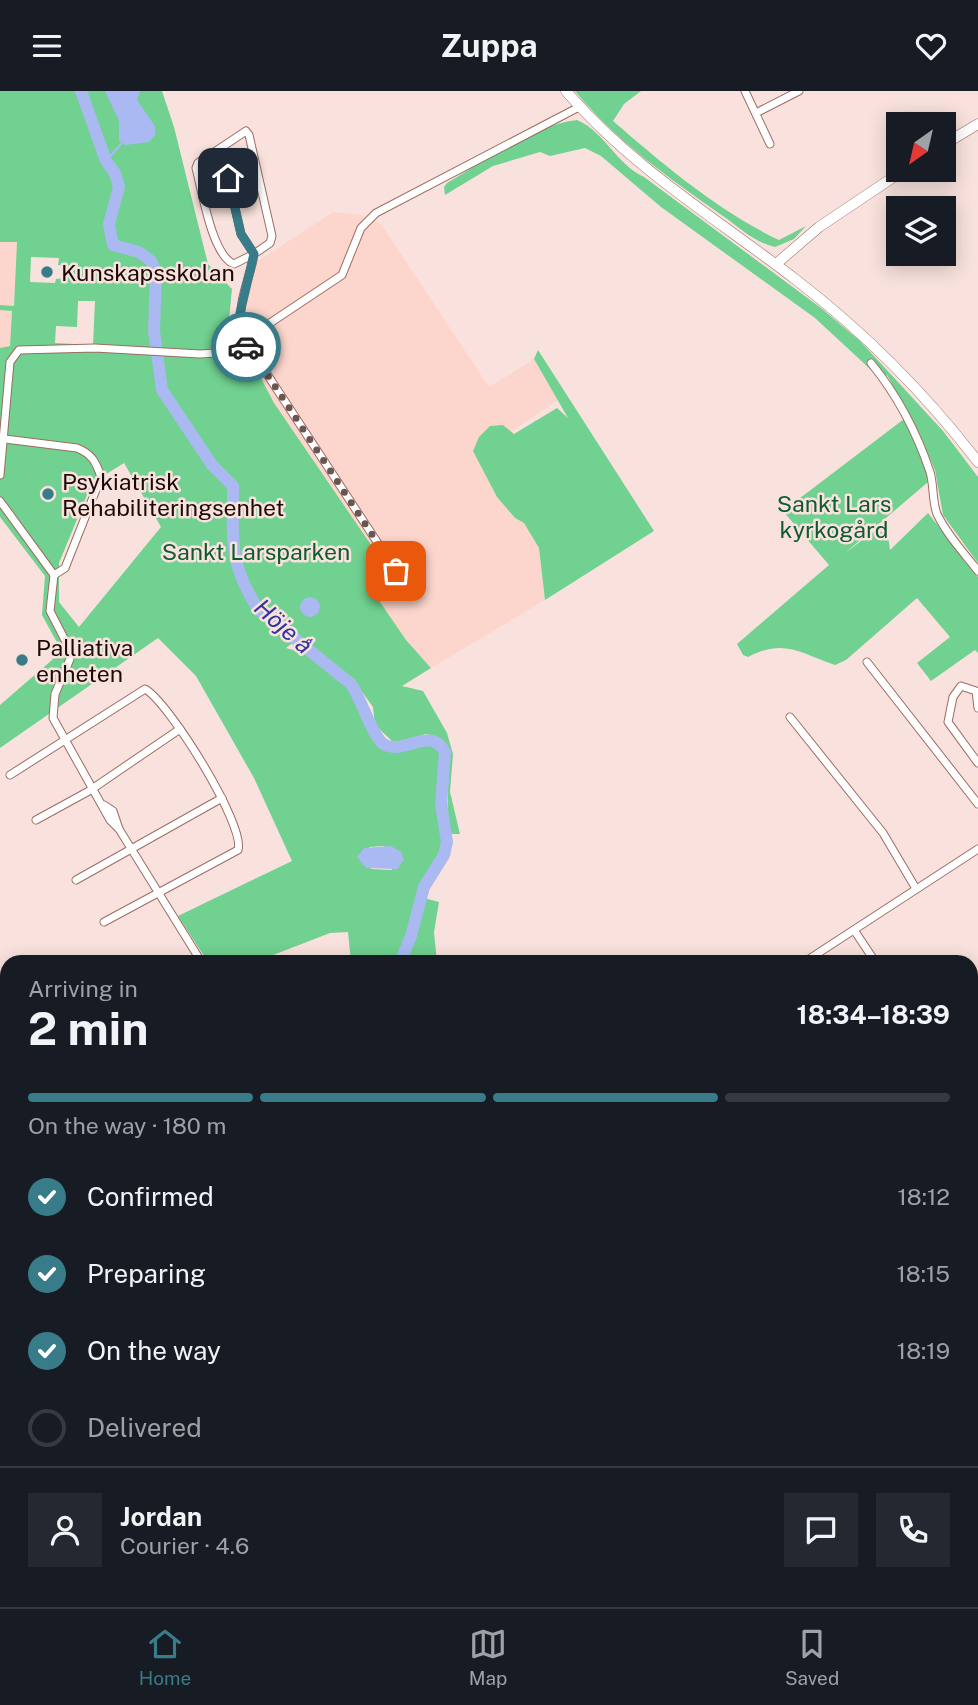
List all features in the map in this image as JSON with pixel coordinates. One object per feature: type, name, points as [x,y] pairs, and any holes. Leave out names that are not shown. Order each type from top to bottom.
[{"type":"main road","points":[[566,91],[630,156],[776,264],[889,360],[943,418],[978,462]]},
{"type":"main road","points":[[956,137],[978,124]]},
{"type":"main road","points":[[776,264],[819,227],[886,182]]},
{"type":"street","points":[[745,91],[770,143]]},
{"type":"street","points":[[756,113],[799,91]]},
{"type":"street","points":[[248,333],[258,331],[342,275],[361,228],[376,213],[579,107]]},
{"type":"street","points":[[242,131],[246,131],[248,135],[254,162],[272,236],[270,243],[254,257],[234,264],[228,262],[216,243],[196,168],[198,163],[242,131]]},
{"type":"street","points":[[246,351],[248,333],[240,313],[254,257],[241,234],[228,178],[254,162]]},
{"type":"street","points":[[0,475],[9,375],[15,353],[38,348],[179,353],[246,351],[265,371],[398,574]]},
{"type":"street","points":[[871,363],[897,400],[925,457],[936,510],[943,526],[978,571]]},
{"type":"street","points":[[5,439],[77,449],[88,453],[99,470],[101,477],[65,568],[54,575]]},
{"type":"street","points":[[0,501],[54,575],[50,611],[67,644],[70,659],[54,694],[52,711],[65,740],[104,805],[110,820],[119,829],[197,955]]},
{"type":"street","points":[[867,662],[978,804]]},
{"type":"street","points":[[978,708],[976,691],[972,687],[961,686],[957,689],[948,722],[978,762]]},
{"type":"street","points":[[10,775],[145,689],[180,729],[222,798],[239,837],[238,850],[104,922]]},
{"type":"street","points":[[790,717],[883,834],[915,887]]},
{"type":"street","points":[[36,820],[94,788],[180,729]]},
{"type":"street","points":[[967,748],[978,744]]},
{"type":"street","points":[[76,880],[130,847],[222,798]]},
{"type":"street","points":[[815,955],[915,887],[978,849]]},
{"type":"street","points":[[854,930],[871,955]]},
{"type":"shaded area","points":[[333,212],[361,215],[381,224],[489,387],[534,359],[558,400],[511,432],[503,425],[491,482],[497,497],[515,518],[524,523],[539,548],[545,600],[431,668],[406,640],[380,602],[250,357],[258,337],[243,314],[243,271]]},
{"type":"shaded area","points":[[0,242],[17,242],[14,306],[0,305]]},
{"type":"shaded area","points":[[0,310],[12,311],[10,346],[3,348],[0,348]]},
{"type":"green space","name":"Sankt Larsparken","points":[[0,91],[162,91],[174,127],[208,264],[232,289],[228,330],[250,357],[274,403],[393,577],[380,602],[406,640],[431,668],[402,686],[423,691],[447,733],[453,754],[450,792],[460,834],[452,834],[447,826],[449,750],[437,737],[426,734],[394,743],[375,725],[373,707],[355,682],[298,639],[286,648],[293,650],[298,644],[338,677],[358,700],[373,738],[383,747],[397,750],[425,745],[440,749],[442,770],[438,804],[444,842],[442,854],[421,886],[424,898],[439,902],[434,932],[436,955],[350,955],[348,932],[330,933],[273,955],[203,955],[178,916],[292,861],[254,778],[196,676],[158,638],[0,748],[0,705],[52,660],[60,648],[42,615],[45,576],[0,517],[0,348],[10,346],[12,311],[0,310],[0,305],[14,306],[17,242],[0,242]],"holes":[[[31,257],[59,258],[58,265],[64,266],[64,278],[56,279],[55,283],[30,282]],[[78,301],[95,301],[93,345],[55,343],[56,326],[77,327]],[[124,463],[161,527],[79,627],[59,602],[59,563],[92,483]],[[384,846],[392,870],[371,869],[369,847]]]},
{"type":"green space","points":[[575,91],[641,91],[624,104],[613,121],[652,154],[713,201],[779,240],[806,226],[794,239],[775,247],[753,238],[643,157],[608,126]]},
{"type":"green space","points":[[577,120],[595,132],[634,171],[821,308],[861,342],[943,431],[978,477],[978,563],[943,515],[935,470],[918,431],[887,375],[883,381],[815,318],[661,207],[601,156],[585,148],[550,156],[540,152],[493,166],[445,195],[444,187],[447,183],[510,145],[544,129]]},
{"type":"green space","points":[[538,350],[654,531],[545,600],[539,548],[524,523],[515,518],[497,497],[473,451],[479,437],[490,426],[503,425],[514,434],[557,408],[568,418],[534,359]]},
{"type":"green space","name":"Sankt Lars kyrkogård","points":[[904,419],[927,469],[928,482],[845,553],[877,529],[888,536],[890,550],[928,513],[978,577],[978,653],[975,650],[931,681],[917,663],[950,637],[917,598],[846,660],[835,665],[792,649],[761,651],[748,657],[743,655],[737,644],[829,565],[783,511]]},
{"type":"water","points":[[105,91],[140,91],[137,100],[155,126],[155,135],[149,142],[125,145],[119,141],[119,121]]},
{"type":"water","points":[[310,597],[317,600],[320,607],[317,614],[310,617],[303,614],[300,607],[303,600]]},
{"type":"water","points":[[391,846],[401,852],[404,860],[397,869],[366,868],[357,857],[364,848]]},
{"type":"waterway","name":"Höje å","points":[[81,91],[106,161],[115,173],[119,187],[109,224],[113,245],[139,252],[151,261],[156,272],[154,331],[162,390],[212,465],[233,486],[234,550],[241,578],[248,592],[258,609],[351,684],[376,735],[385,745],[400,747],[432,741],[439,744],[445,752],[441,804],[447,842],[444,855],[424,887],[403,955]]},
{"type":"waterway","points":[[106,161],[122,143]]},
{"type":"way so far","points":[[246,347],[246,351],[259,362],[396,571]]},
{"type":"place","name":"Kunskapsskolan","points":[[47,272]]},
{"type":"place","name":"Psykiatrisk Rehabiliteringsenhet","points":[[48,494]]},
{"type":"place","name":"Palliativa enheten","points":[[22,660]]},
{"type":"route","points":[[228,178],[241,234],[254,254],[240,313],[248,333],[246,347]]}]
